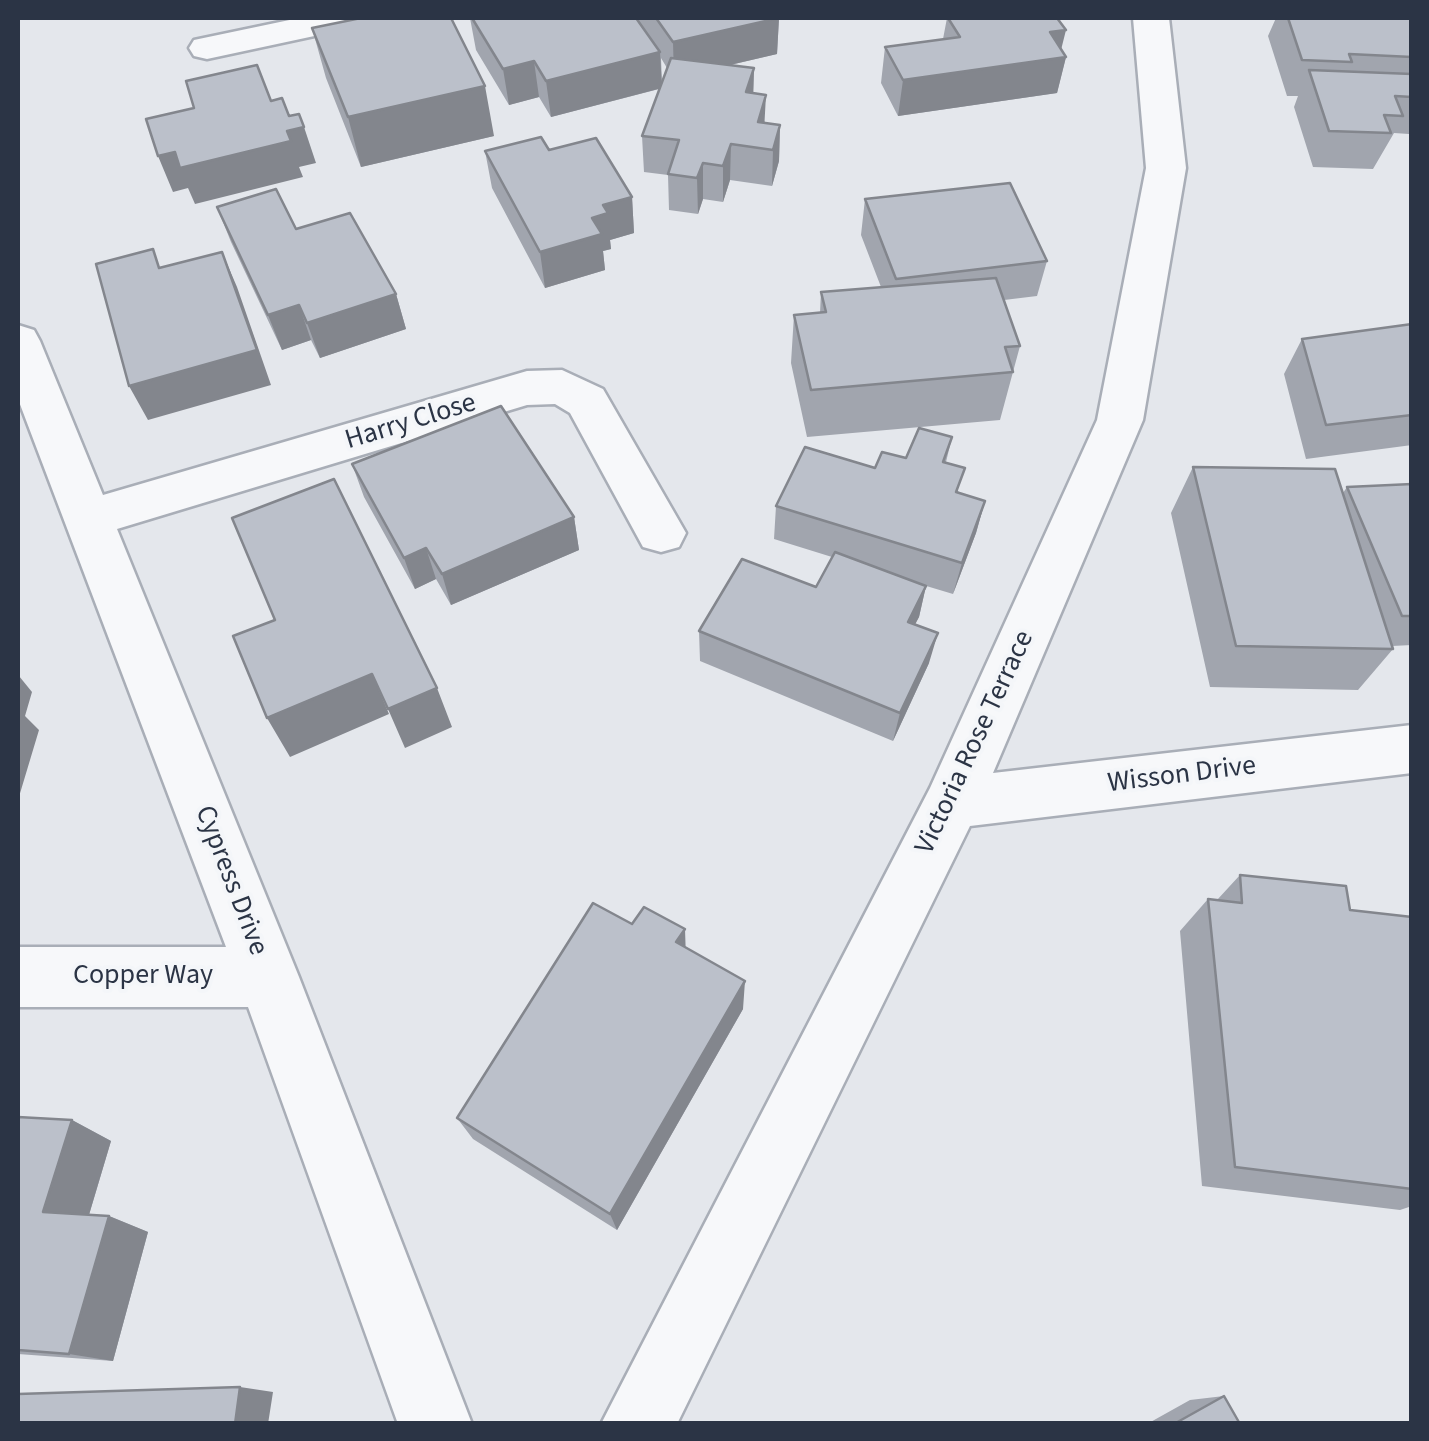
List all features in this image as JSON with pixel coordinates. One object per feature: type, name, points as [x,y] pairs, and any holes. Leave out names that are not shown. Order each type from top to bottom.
[{"type":"street","points":[[208,48],[348,18]]},
{"type":"street","name":"Victoria Rose Terrace","points":[[638,1424],[952,804],[1120,420],[1166,168],[1151,18]]},
{"type":"street","name":"Cypress Drive","points":[[18,345],[268,977],[435,1424]]},
{"type":"street","name":"Harry Close","points":[[88,519],[527,388],[562,386],[587,401],[661,533]]},
{"type":"street","name":"Wisson Drive","points":[[952,804],[1412,749]]},
{"type":"street","name":"Copper Way","points":[[18,977],[268,977]]},
{"type":"building","points":[[361,18],[451,18],[485,86],[348,117],[312,28]]},
{"type":"building","points":[[472,18],[636,18],[660,52],[546,81],[534,61],[503,69]]},
{"type":"building","points":[[656,18],[779,18],[673,42]]},
{"type":"building","points":[[948,18],[1057,18],[1066,30],[1050,32],[1066,57],[903,80],[885,47],[960,37]]},
{"type":"building","points":[[1288,18],[1412,18],[1412,57],[1349,54],[1352,62],[1302,60]]},
{"type":"building","points":[[671,58],[754,68],[746,92],[766,95],[758,122],[780,125],[773,150],[731,144],[723,166],[703,163],[697,178],[668,174],[679,140],[642,136]]},
{"type":"building","points":[[257,65],[271,101],[282,98],[289,116],[299,114],[304,127],[287,131],[291,141],[180,168],[175,152],[158,156],[146,119],[194,108],[186,81]]},
{"type":"building","points":[[1309,70],[1412,74],[1412,97],[1395,96],[1403,116],[1384,115],[1391,133],[1329,131]]},
{"type":"building","points":[[541,137],[549,150],[596,138],[632,197],[603,205],[608,213],[592,218],[602,234],[540,252],[485,151]]},
{"type":"building","points":[[1010,183],[1047,261],[896,279],[865,199]]},
{"type":"building","points":[[276,189],[296,229],[350,213],[396,294],[307,323],[299,305],[268,315],[217,207]]},
{"type":"building","points":[[153,249],[159,268],[222,252],[257,350],[129,386],[96,264]]},
{"type":"building","points":[[996,278],[1020,346],[1005,347],[1013,372],[811,390],[794,315],[826,312],[821,292]]},
{"type":"building","points":[[1412,324],[1412,415],[1326,425],[1302,339]]},
{"type":"building","points":[[501,406],[574,517],[442,574],[426,548],[404,558],[352,464]]},
{"type":"building","points":[[919,428],[952,437],[943,462],[965,468],[956,492],[985,501],[962,563],[776,506],[805,447],[875,468],[882,452],[906,458]]},
{"type":"building","points":[[1193,467],[1335,469],[1393,649],[1236,646]]},
{"type":"building","points":[[334,479],[437,688],[388,709],[372,674],[267,718],[233,636],[275,620],[232,518]]},
{"type":"building","points":[[1412,484],[1412,616],[1402,616],[1347,487]]},
{"type":"building","points":[[835,552],[926,586],[908,622],[938,633],[900,713],[699,631],[742,559],[816,587]]},
{"type":"building","points":[[1240,875],[1346,886],[1350,910],[1412,917],[1412,1189],[1235,1167],[1208,899],[1242,903]]},
{"type":"building","points":[[593,903],[632,924],[644,907],[685,929],[676,942],[745,981],[610,1214],[457,1118]]},
{"type":"building","points":[[18,1117],[72,1120],[43,1212],[109,1216],[69,1354],[18,1350]]},
{"type":"building","points":[[240,1387],[235,1424],[18,1424],[18,1394]]},
{"type":"building","points":[[1224,1396],[1240,1424],[1174,1424]]}]
